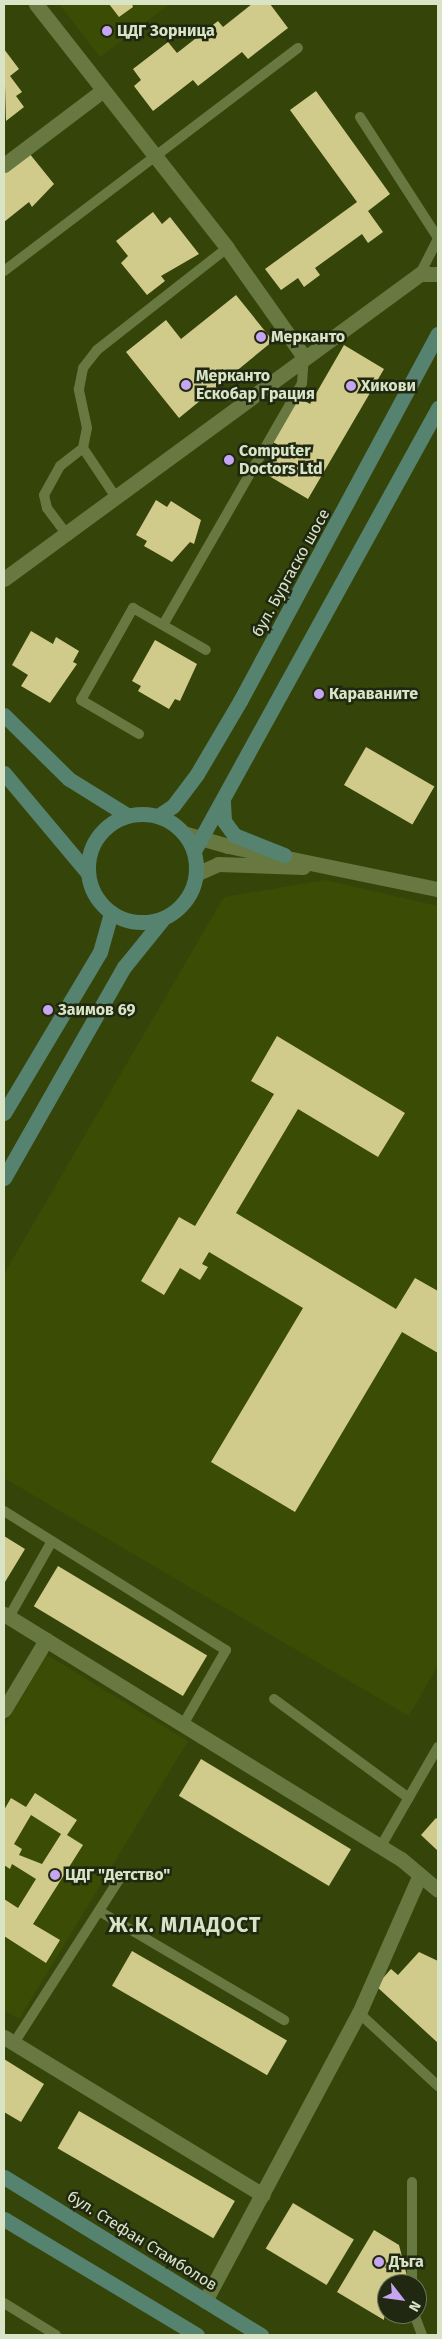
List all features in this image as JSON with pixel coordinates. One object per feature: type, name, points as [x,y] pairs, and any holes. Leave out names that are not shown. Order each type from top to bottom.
[{"type":"main road","name":"бул. Бургаско шосе","points":[[158,816],[173,806],[197,774],[240,701],[438,334]]},
{"type":"main road","points":[[4,1178],[136,947],[162,920],[184,902],[196,874],[198,844],[438,408]]},
{"type":"main road","points":[[4,715],[69,780],[128,815]]},
{"type":"main road","points":[[4,774],[88,873],[96,898],[111,913],[127,920],[162,920]]},
{"type":"main road","points":[[223,801],[224,821],[234,836],[284,856]]},
{"type":"main road","points":[[88,873],[96,838],[110,823],[128,815],[158,816],[183,833]]},
{"type":"main road","points":[[4,1112],[100,952],[111,913]]},
{"type":"main road","name":"бул. Стефан Стамболов","points":[[4,2177],[261,2335]]},
{"type":"main road","points":[[4,2219],[197,2335]]},
{"type":"street","points":[[36,4],[227,248],[304,357]]},
{"type":"street","points":[[4,165],[103,90]]},
{"type":"street","points":[[4,579],[68,536],[304,357],[420,274],[438,274]]},
{"type":"street","points":[[420,274],[438,284]]},
{"type":"street","points":[[183,833],[198,844],[284,856],[438,888]]},
{"type":"street","points":[[196,874],[218,864],[347,868]]},
{"type":"street","points":[[6,1616],[184,1723],[381,1846],[438,1890]]},
{"type":"street","points":[[4,1710],[46,1640]]},
{"type":"street","points":[[205,2301],[359,2013],[420,1875]]},
{"type":"street","points":[[9,2040],[263,2195]]},
{"type":"lane","points":[[4,271],[298,48]]},
{"type":"lane","points":[[360,117],[438,238],[420,274]]},
{"type":"lane","points":[[68,536],[48,508],[44,495],[60,466],[83,448],[87,428],[79,389],[83,368],[97,350],[227,248]]},
{"type":"lane","points":[[163,625],[302,383],[304,357]]},
{"type":"lane","points":[[83,448],[117,499]]},
{"type":"lane","points":[[139,734],[82,700],[133,608],[206,650]]},
{"type":"lane","points":[[4,1511],[226,1650],[184,1723]]},
{"type":"lane","points":[[6,1616],[52,1541]]},
{"type":"lane","points":[[274,1700],[409,1798]]},
{"type":"lane","points":[[381,1846],[409,1798],[435,1759],[438,1747]]},
{"type":"lane","points":[[9,2040],[122,1875]]},
{"type":"lane","points":[[99,1911],[284,2020]]},
{"type":"lane","points":[[359,2013],[438,2086]]},
{"type":"lane","points":[[412,2182],[412,2274]]},
{"type":"lane","points":[[4,2303],[56,2335]]},
{"type":"shaded area","name":"ЦДГ Зорница","points":[[59,4],[170,4],[100,57]]},
{"type":"shaded area","points":[[325,880],[438,906],[438,1665],[409,1716],[4,1478],[4,1274],[224,897]]},
{"type":"shaded area","name":"ЦДГ \"Детство\"","points":[[47,1655],[188,1741],[19,2019],[4,2010],[4,1727]]},
{"type":"building","points":[[109,4],[132,4],[133,7],[119,17]]},
{"type":"building","points":[[252,4],[270,4],[288,28],[248,59],[242,52],[198,86],[193,80],[153,111],[134,86],[141,80],[133,69],[168,42],[177,53],[218,21],[223,27]]},
{"type":"building","points":[[4,49],[19,69],[10,76],[22,92],[16,96],[24,107],[6,121]]},
{"type":"building","points":[[316,91],[390,194],[368,211],[383,232],[368,243],[362,234],[315,268],[320,275],[304,287],[298,278],[281,290],[265,269],[357,202],[290,110]]},
{"type":"building","points":[[29,153],[54,184],[32,207],[29,202],[4,222],[4,173]]},
{"type":"building","points":[[153,212],[162,224],[170,217],[199,254],[161,276],[165,281],[147,295],[121,263],[128,256],[116,241]]},
{"type":"building","name":"Мерканто Ескобар Грация","points":[[236,295],[273,341],[179,418],[126,352],[166,320],[181,339]]},
{"type":"building","points":[[344,345],[384,369],[308,499],[264,473],[280,446],[271,441],[296,396],[310,404]]},
{"type":"building","points":[[156,500],[167,507],[171,501],[201,520],[194,544],[190,542],[172,562],[144,546],[147,541],[136,535]]},
{"type":"building","points":[[31,631],[53,644],[56,637],[79,651],[73,662],[77,664],[50,703],[21,686],[28,675],[12,665]]},
{"type":"building","points":[[155,640],[197,664],[180,701],[175,699],[169,709],[138,691],[141,686],[132,681]]},
{"type":"building","points":[[366,747],[434,786],[412,825],[344,785]]},
{"type":"building","points":[[277,1036],[405,1113],[378,1157],[298,1109],[236,1213],[396,1309],[415,1278],[438,1291],[438,1353],[402,1332],[295,1512],[211,1462],[303,1308],[209,1252],[202,1264],[208,1267],[200,1280],[180,1268],[164,1295],[141,1281],[179,1217],[195,1226],[274,1094],[251,1081]]},
{"type":"building","points":[[4,1536],[25,1549],[5,1582],[4,1581]]},
{"type":"building","points":[[58,1566],[207,1656],[183,1696],[34,1606]]},
{"type":"building","points":[[201,1759],[351,1849],[329,1886],[179,1796]]},
{"type":"building","points":[[35,1793],[77,1820],[67,1835],[83,1845],[33,1924],[60,1940],[46,1963],[4,1936],[4,1899],[18,1908],[36,1879],[12,1864],[10,1869],[4,1865],[4,1810],[11,1798],[26,1807]],"holes":[[[31,1815],[61,1834],[42,1864],[19,1855],[22,1849],[14,1844]]]},
{"type":"building","points":[[436,1818],[438,1820],[438,1851],[421,1835]]},
{"type":"building","points":[[132,1951],[287,2040],[267,2075],[112,1986]]},
{"type":"building","points":[[419,1952],[438,1961],[438,2043],[376,1986],[391,1969],[398,1975]]},
{"type":"building","points":[[4,2059],[44,2084],[21,2122],[4,2112]]},
{"type":"building","points":[[79,2111],[235,2201],[213,2238],[58,2148]]},
{"type":"building","points":[[293,2203],[354,2240],[327,2285],[266,2248]]},
{"type":"building","name":"Дъга","points":[[374,2230],[399,2245],[406,2274],[377,2274],[377,2316],[337,2292]]},
{"type":"place","name":"ЦДГ Зорница","points":[[107,31]]},
{"type":"place","name":"Мерканто","points":[[261,337]]},
{"type":"place","name":"Мерканто Ескобар Грация","points":[[186,385]]},
{"type":"place","name":"Хикови","points":[[351,386]]},
{"type":"place","name":"Computer Doctors Ltd","points":[[229,460]]},
{"type":"place","name":"Караваните","points":[[319,694]]},
{"type":"place","name":"Заимов 69","points":[[48,1010]]},
{"type":"place","name":"ЦДГ \"Детство\"","points":[[55,1875]]},
{"type":"place","name":"Дъга","points":[[379,2262]]},
{"type":"district","name":"Ж.К. МЛАДОСТ","points":[[185,1925]]}]
